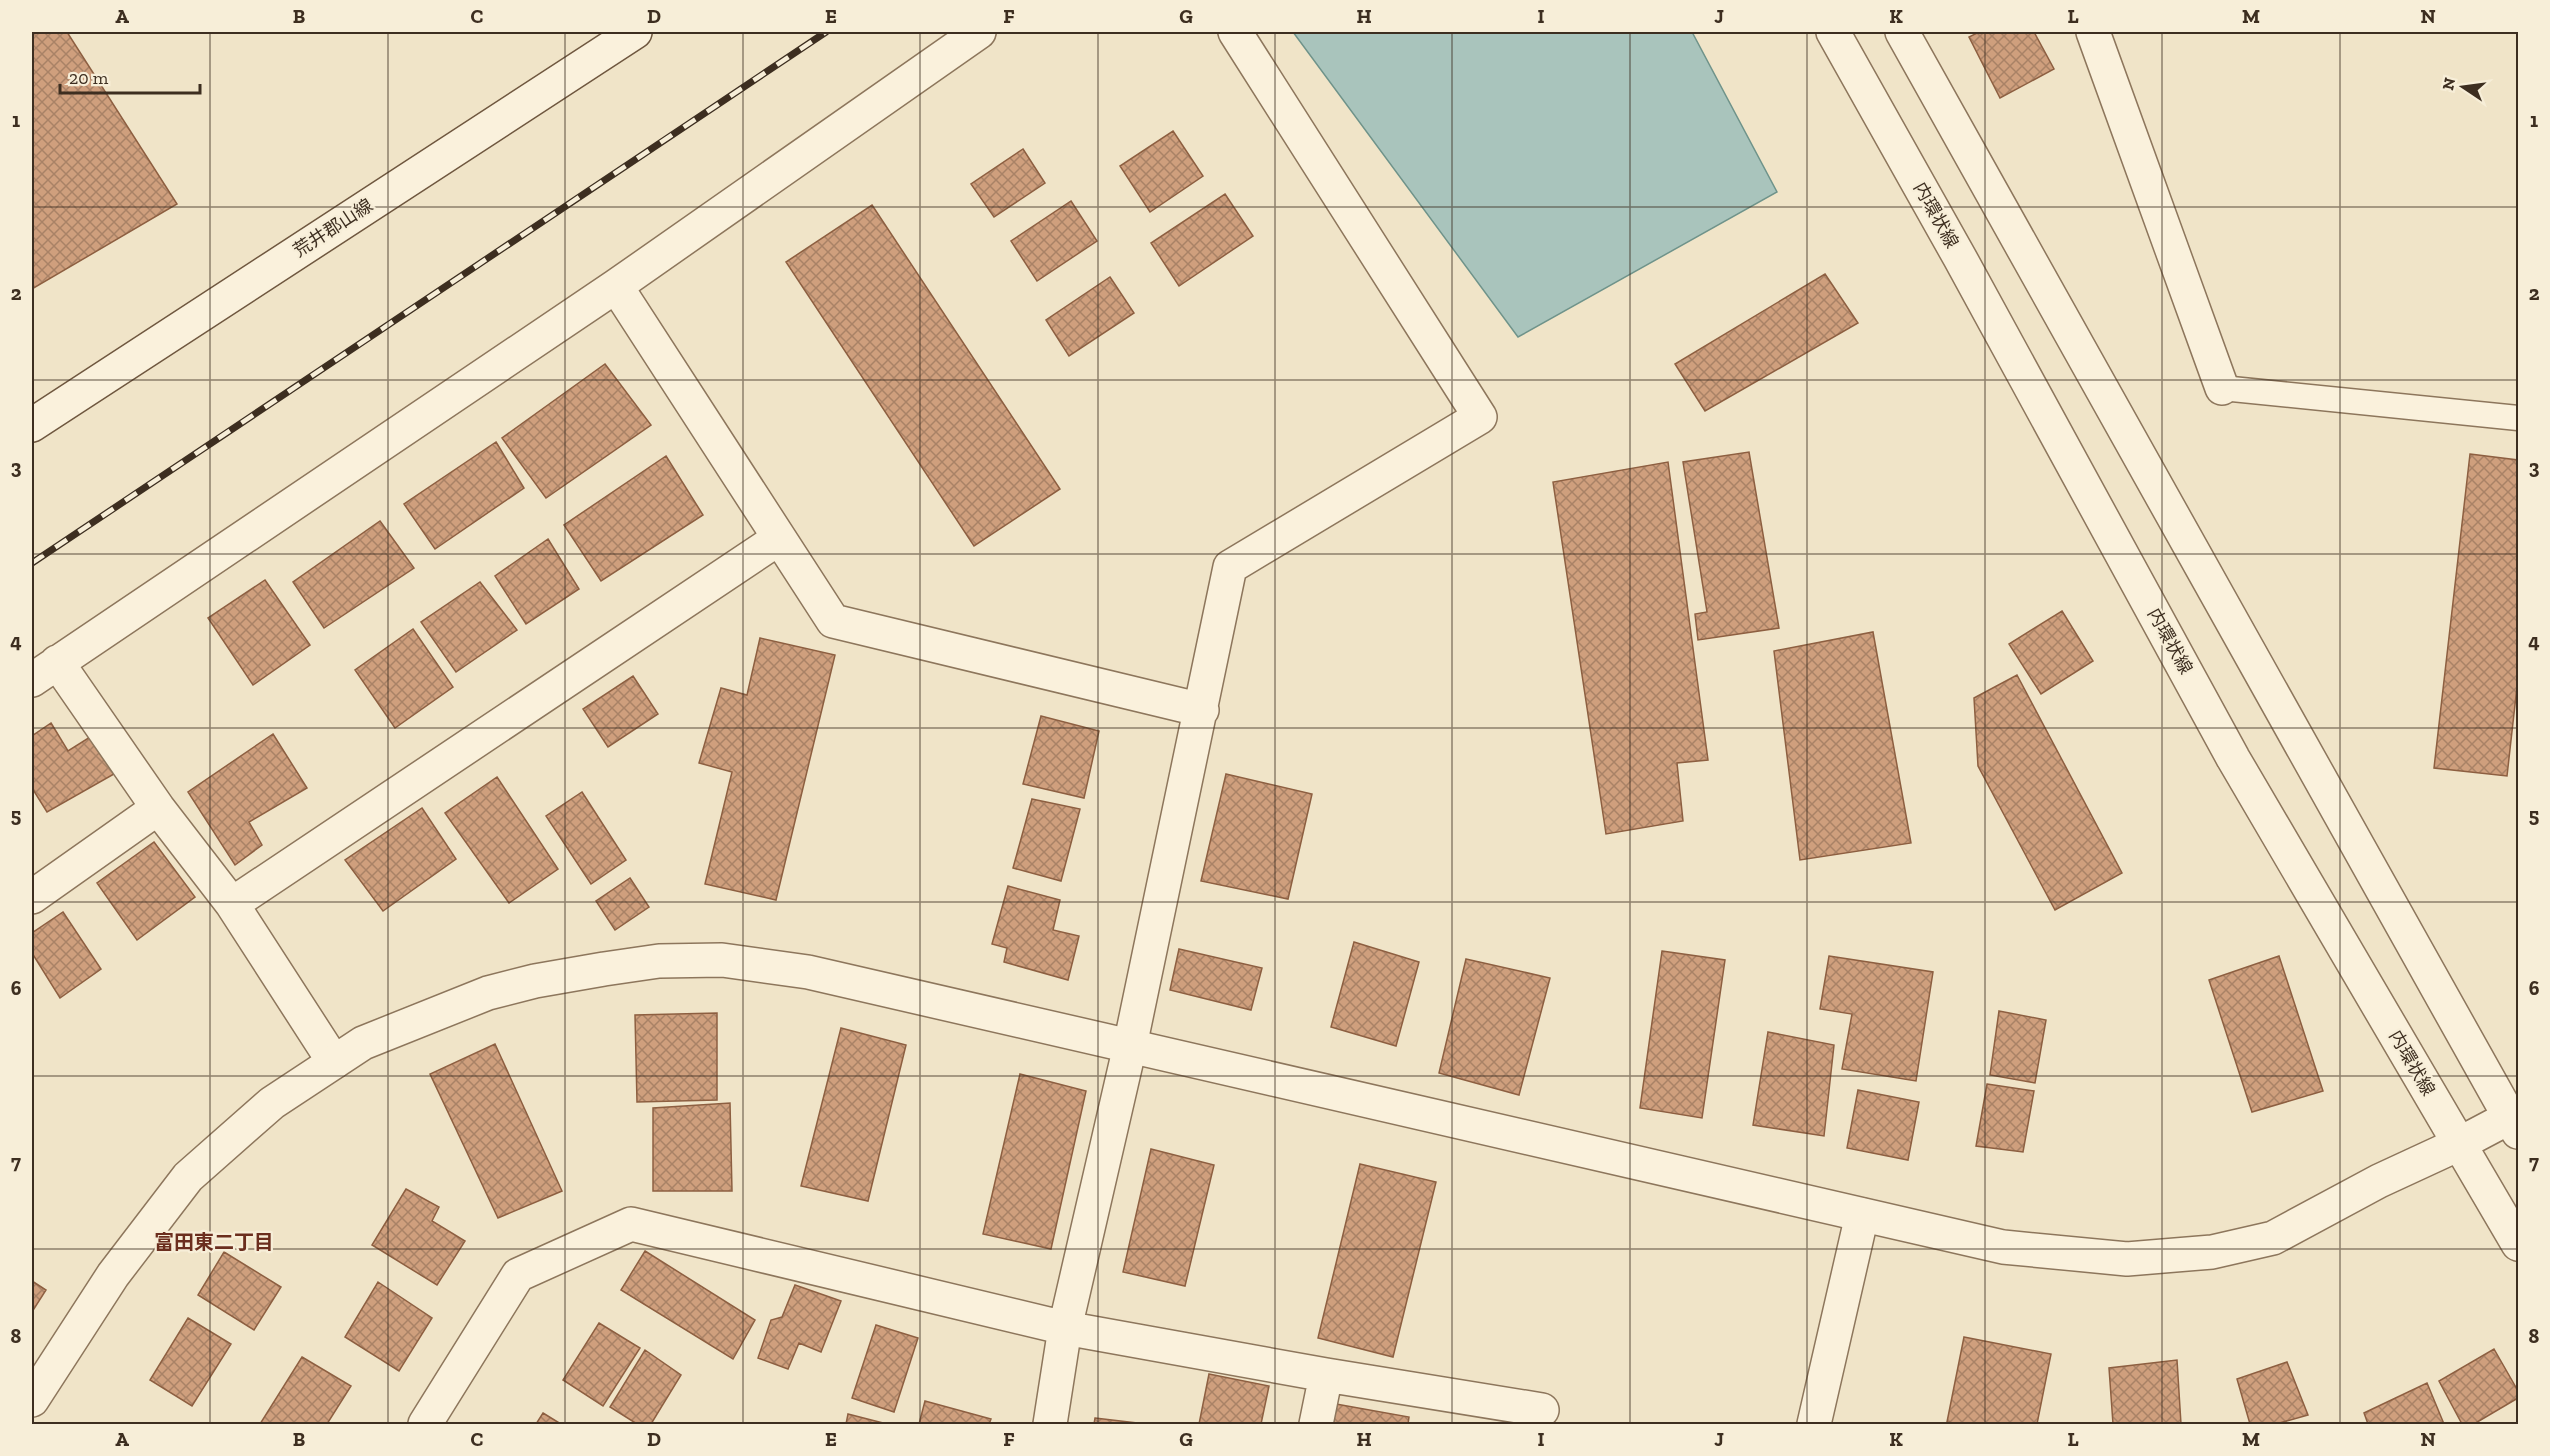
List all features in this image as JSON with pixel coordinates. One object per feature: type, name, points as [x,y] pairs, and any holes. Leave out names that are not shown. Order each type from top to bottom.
[{"type":"street","name":"荒井郡山線","points":[[32,425],[635,32]]},
{"type":"street","points":[[334,1062],[232,904],[158,808],[44,671],[616,286],[979,32]]},
{"type":"street","points":[[1050,1425],[1065,1328],[1130,1046],[1202,710],[1230,567],[1480,417],[1235,32]]},
{"type":"street","name":"内環状線","points":[[1833,32],[1960,258],[2233,758],[2518,1244]]},
{"type":"street","points":[[32,1400],[113,1275],[188,1178],[272,1103],[363,1043],[488,993],[535,981],[659,961],[722,960],[808,972],[2003,1247],[2127,1259],[2212,1252],[2273,1238],[2379,1180],[2516,1121],[1902,32]]},
{"type":"street","points":[[2093,32],[2222,388]]},
{"type":"street","points":[[616,286],[833,621],[1202,710]]},
{"type":"street","points":[[232,904],[778,539]]},
{"type":"street","points":[[32,897],[158,808]]},
{"type":"street","points":[[1814,1425],[1862,1215]]},
{"type":"street","points":[[424,1425],[518,1275],[631,1224],[1065,1328],[1326,1375],[1542,1410]]},
{"type":"street","points":[[1316,1425],[1326,1375]]},
{"type":"lane","points":[[2222,388],[2518,418]]},
{"type":"water","points":[[1293,32],[1692,32],[1777,192],[1518,337]]},
{"type":"building","points":[[32,32],[67,32],[177,204],[32,289]]},
{"type":"building","points":[[1979,32],[2034,32],[2054,69],[2000,98],[1969,37]]},
{"type":"building","points":[[1173,131],[1203,176],[1150,212],[1120,166]]},
{"type":"building","points":[[1023,149],[1045,183],[994,217],[971,184]]},
{"type":"building","points":[[1225,194],[1253,236],[1179,286],[1151,243]]},
{"type":"building","points":[[1071,201],[1097,241],[1037,281],[1011,241]]},
{"type":"building","points":[[872,205],[1060,489],[974,546],[786,262]]},
{"type":"building","points":[[1825,274],[1858,323],[1705,411],[1675,364]]},
{"type":"building","points":[[1110,277],[1134,313],[1069,356],[1046,320]]},
{"type":"building","points":[[605,364],[651,425],[546,498],[502,438]]},
{"type":"building","points":[[496,442],[524,488],[435,549],[404,504]]},
{"type":"building","points":[[1749,452],[1779,628],[1698,640],[1695,614],[1707,612],[1683,462]]},
{"type":"building","points":[[2470,454],[2518,460],[2518,678],[2507,776],[2434,768]]},
{"type":"building","points":[[666,456],[703,515],[601,581],[564,525]]},
{"type":"building","points":[[1668,462],[1708,760],[1677,763],[1683,821],[1606,834],[1553,482]]},
{"type":"building","points":[[380,521],[414,568],[324,628],[293,582]]},
{"type":"building","points":[[548,539],[579,589],[526,624],[495,576]]},
{"type":"building","points":[[265,580],[310,645],[253,685],[208,618]]},
{"type":"building","points":[[480,582],[517,630],[456,672],[421,622]]},
{"type":"building","points":[[2062,611],[2093,661],[2041,694],[2009,644]]},
{"type":"building","points":[[413,629],[453,687],[395,728],[355,670]]},
{"type":"building","points":[[1873,632],[1911,843],[1800,860],[1774,651]]},
{"type":"building","points":[[760,638],[835,655],[776,900],[705,884],[732,772],[699,763],[721,688],[747,695]]},
{"type":"building","points":[[2017,675],[2122,873],[2055,910],[1978,766],[1974,698]]},
{"type":"building","points":[[633,676],[658,714],[608,747],[583,709]]},
{"type":"building","points":[[1041,716],[1099,731],[1084,798],[1023,784]]},
{"type":"building","points":[[51,723],[68,751],[90,737],[114,774],[47,812],[32,788],[32,736]]},
{"type":"building","points":[[273,734],[307,788],[249,822],[262,845],[235,865],[188,792]]},
{"type":"building","points":[[1226,774],[1312,794],[1288,899],[1201,881]]},
{"type":"building","points":[[497,777],[558,869],[509,903],[445,813]]},
{"type":"building","points":[[582,792],[626,860],[591,884],[546,816]]},
{"type":"building","points":[[1032,799],[1080,809],[1061,881],[1013,868]]},
{"type":"building","points":[[422,808],[456,859],[383,911],[345,860]]},
{"type":"building","points":[[154,842],[195,897],[137,940],[97,883]]},
{"type":"building","points":[[630,878],[649,907],[615,930],[596,901]]},
{"type":"building","points":[[1008,886],[1060,900],[1053,930],[1079,936],[1068,980],[1004,962],[1007,948],[992,944]]},
{"type":"building","points":[[63,912],[101,969],[60,998],[32,953],[32,933]]},
{"type":"building","points":[[1354,942],[1419,962],[1396,1046],[1331,1027]]},
{"type":"building","points":[[1179,949],[1262,968],[1251,1010],[1170,990]]},
{"type":"building","points":[[1662,951],[1725,960],[1702,1118],[1640,1108]]},
{"type":"building","points":[[1829,956],[1933,972],[1916,1081],[1842,1069],[1852,1014],[1820,1009]]},
{"type":"building","points":[[2279,956],[2323,1091],[2252,1112],[2209,980]]},
{"type":"building","points":[[1466,959],[1550,978],[1519,1095],[1439,1073]]},
{"type":"building","points":[[1999,1011],[2046,1020],[2035,1083],[1990,1075]]},
{"type":"building","points":[[717,1013],[717,1100],[637,1102],[635,1015]]},
{"type":"building","points":[[841,1028],[906,1045],[868,1201],[801,1186]]},
{"type":"building","points":[[1768,1032],[1834,1045],[1824,1136],[1753,1125]]},
{"type":"building","points":[[495,1044],[562,1191],[498,1218],[430,1074]]},
{"type":"building","points":[[1020,1074],[1086,1091],[1051,1249],[983,1234]]},
{"type":"building","points":[[1987,1084],[2034,1091],[2023,1152],[1976,1146]]},
{"type":"building","points":[[1858,1090],[1919,1102],[1908,1160],[1847,1148]]},
{"type":"building","points":[[730,1103],[732,1191],[653,1191],[653,1108]]},
{"type":"building","points":[[1151,1149],[1214,1165],[1185,1286],[1123,1272]]},
{"type":"building","points":[[1360,1164],[1436,1182],[1393,1357],[1318,1338]]},
{"type":"building","points":[[406,1189],[439,1207],[432,1221],[465,1241],[437,1285],[372,1245]]},
{"type":"building","points":[[645,1251],[755,1320],[733,1359],[621,1290]]},
{"type":"building","points":[[224,1252],[281,1287],[254,1330],[198,1295]]},
{"type":"building","points":[[32,1281],[46,1290],[32,1312]]},
{"type":"building","points":[[378,1282],[432,1318],[399,1371],[345,1337]]},
{"type":"building","points":[[795,1285],[841,1301],[821,1352],[799,1343],[788,1369],[758,1358],[771,1320],[782,1317]]},
{"type":"building","points":[[188,1318],[231,1344],[192,1406],[150,1380]]},
{"type":"building","points":[[599,1323],[640,1348],[603,1406],[563,1380]]},
{"type":"building","points":[[876,1325],[918,1338],[894,1412],[852,1398]]},
{"type":"building","points":[[1964,1337],[2051,1354],[2037,1424],[1947,1422]]},
{"type":"building","points":[[2494,1349],[2518,1391],[2518,1398],[2474,1424],[2462,1424],[2439,1381]]},
{"type":"building","points":[[645,1350],[681,1375],[651,1424],[637,1424],[610,1407]]},
{"type":"building","points":[[302,1357],[351,1386],[327,1424],[260,1424]]},
{"type":"building","points":[[2177,1360],[2181,1424],[2113,1424],[2109,1368]]},
{"type":"building","points":[[2287,1362],[2308,1415],[2276,1424],[2250,1424],[2237,1379]]},
{"type":"building","points":[[1209,1374],[1269,1386],[1261,1424],[1199,1424]]},
{"type":"building","points":[[2427,1383],[2444,1424],[2368,1424],[2364,1413]]},
{"type":"building","points":[[925,1401],[991,1419],[989,1424],[919,1424]]},
{"type":"building","points":[[1336,1404],[1409,1417],[1408,1424],[1331,1424]]},
{"type":"building","points":[[543,1413],[561,1424],[536,1424]]},
{"type":"building","points":[[848,1414],[887,1424],[846,1424]]},
{"type":"building","points":[[1095,1418],[1146,1424],[1094,1424]]},
{"type":"railway","points":[[32,563],[826,32]]},
{"type":"district","name":"富田東二丁目","points":[[214,1242]]}]
